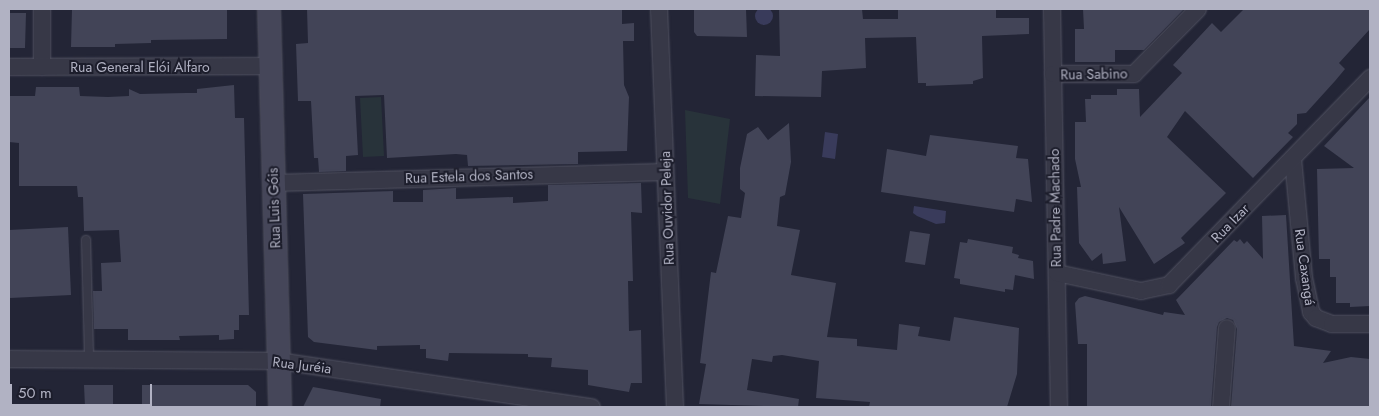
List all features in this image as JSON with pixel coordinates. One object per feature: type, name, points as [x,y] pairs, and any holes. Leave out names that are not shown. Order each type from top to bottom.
[{"type":"street","points":[[42,9],[42,67]]},
{"type":"street","name":"Rua Luis Góis","points":[[269,9],[280,407]]},
{"type":"street","name":"Rua Ouvidor Peleja","points":[[660,9],[674,407]]},
{"type":"street","name":"Rua Padre Machado","points":[[1052,9],[1059,407]]},
{"type":"street","name":"Rua Sabino","points":[[1053,74],[1134,74],[1198,9]]},
{"type":"street","name":"Rua General Elói Alfaro","points":[[9,67],[270,66]]},
{"type":"street","name":"Rua Izar","points":[[1057,272],[1141,290],[1168,285],[1370,78]]},
{"type":"street","name":"Rua Caxangá","points":[[1293,159],[1304,278],[1311,312],[1316,318],[1332,324],[1370,324]]},
{"type":"street","name":"Rua Estela dos Santos","points":[[273,183],[665,172]]},
{"type":"street","points":[[1221,407],[1227,328]]},
{"type":"street","name":"Rua Juréia","points":[[9,359],[88,358],[278,361],[592,407]]},
{"type":"lane","points":[[86,240],[88,358]]},
{"type":"shaded area","points":[[381,97],[384,156],[363,157],[360,98]]},
{"type":"shaded area","points":[[685,110],[730,119],[720,204],[688,198]]},
{"type":"water","points":[[764,7],[770,10],[773,16],[770,22],[764,25],[758,22],[755,16],[758,10]]},
{"type":"water","points":[[825,132],[838,134],[835,159],[822,157]]},
{"type":"water","points":[[914,206],[946,211],[945,223],[936,224],[917,216],[913,213]]},
{"type":"building","points":[[72,9],[227,9],[227,39],[151,40],[151,43],[115,44],[115,47],[71,47]]},
{"type":"building","points":[[307,9],[622,9],[622,24],[634,23],[634,41],[623,41],[624,85],[629,97],[627,151],[578,152],[578,164],[468,166],[467,155],[456,154],[387,158],[384,95],[355,96],[358,155],[346,156],[346,171],[319,172],[318,158],[314,158],[311,101],[298,101],[296,44],[308,43]]},
{"type":"building","points":[[694,9],[746,9],[747,37],[697,36],[694,32]]},
{"type":"building","points":[[779,9],[862,9],[863,19],[898,19],[898,9],[996,9],[996,18],[1029,18],[1029,34],[982,36],[983,78],[973,81],[973,84],[926,86],[926,83],[918,83],[916,37],[865,38],[866,68],[822,71],[821,97],[755,96],[756,55],[780,56]]},
{"type":"building","points":[[1083,9],[1184,9],[1144,50],[1115,50],[1115,62],[1075,62],[1075,29],[1084,29]]},
{"type":"building","points":[[1244,9],[1370,9],[1370,29],[1339,63],[1345,69],[1335,81],[1306,113],[1297,114],[1297,124],[1288,133],[1293,137],[1253,178],[1185,111],[1167,137],[1226,193],[1181,238],[1185,243],[1154,264],[1119,207],[1126,261],[1103,264],[1102,253],[1092,261],[1079,243],[1077,187],[1081,187],[1075,159],[1075,122],[1086,122],[1085,99],[1091,99],[1091,95],[1117,95],[1117,89],[1139,89],[1140,117],[1182,73],[1173,65],[1212,23],[1221,32]]},
{"type":"building","points":[[9,13],[26,13],[25,48],[9,48]]},
{"type":"building","points":[[234,85],[235,118],[244,118],[249,315],[239,315],[239,330],[234,330],[234,339],[219,340],[219,335],[179,336],[180,340],[128,340],[128,329],[94,329],[93,291],[102,291],[101,263],[121,262],[119,230],[84,231],[83,197],[78,197],[77,186],[19,186],[19,143],[9,142],[9,96],[35,96],[36,87],[79,87],[80,96],[108,97],[129,96],[129,89],[140,94],[197,93],[197,89]]},
{"type":"building","points":[[1370,97],[1370,306],[1350,307],[1350,303],[1336,303],[1336,277],[1330,277],[1330,259],[1319,259],[1317,169],[1354,168],[1324,146]]},
{"type":"building","points":[[789,123],[791,162],[785,195],[780,197],[777,226],[800,230],[791,275],[836,283],[827,337],[857,339],[857,346],[897,350],[899,324],[920,327],[918,336],[950,341],[954,317],[1019,328],[1017,374],[1007,407],[869,407],[870,402],[816,398],[819,361],[782,355],[773,356],[772,362],[752,359],[747,390],[799,399],[798,407],[699,404],[706,364],[700,363],[711,272],[716,273],[728,216],[741,218],[745,193],[740,189],[740,168],[747,134],[758,127],[768,140]]},
{"type":"building","points":[[930,135],[1018,146],[1016,158],[1028,159],[1032,202],[1016,199],[1014,212],[881,192],[887,149],[926,156]]},
{"type":"building","points":[[641,183],[642,213],[631,212],[633,281],[628,281],[629,331],[641,330],[642,383],[631,383],[629,392],[588,385],[588,370],[551,367],[552,358],[528,357],[528,354],[449,353],[448,361],[426,358],[426,349],[420,349],[420,345],[377,346],[377,350],[314,342],[308,337],[303,194],[393,191],[393,202],[423,202],[423,190],[456,188],[456,199],[513,197],[513,203],[548,201],[548,185]]},
{"type":"building","points":[[1286,215],[1294,346],[1331,351],[1323,363],[1351,357],[1370,359],[1370,407],[1231,407],[1237,329],[1233,320],[1227,318],[1219,322],[1217,327],[1211,407],[1087,407],[1087,344],[1078,344],[1075,303],[1079,298],[1085,296],[1163,315],[1164,312],[1185,315],[1176,300],[1234,240],[1237,242],[1240,239],[1244,244],[1247,241],[1263,259],[1262,216]]},
{"type":"building","points":[[68,227],[71,295],[10,298],[9,230]]},
{"type":"building","points":[[910,231],[930,234],[925,265],[905,262]]},
{"type":"building","points":[[968,239],[1013,247],[1012,253],[1019,255],[1018,258],[1033,261],[1034,279],[1015,275],[1013,290],[1005,289],[1005,292],[960,284],[960,279],[954,278],[960,242],[967,243]]},
{"type":"building","points":[[84,385],[113,385],[113,407],[85,407]]},
{"type":"building","points":[[142,385],[248,385],[256,392],[256,407],[142,407]]},
{"type":"building","points":[[313,387],[381,399],[380,407],[303,407]]}]
